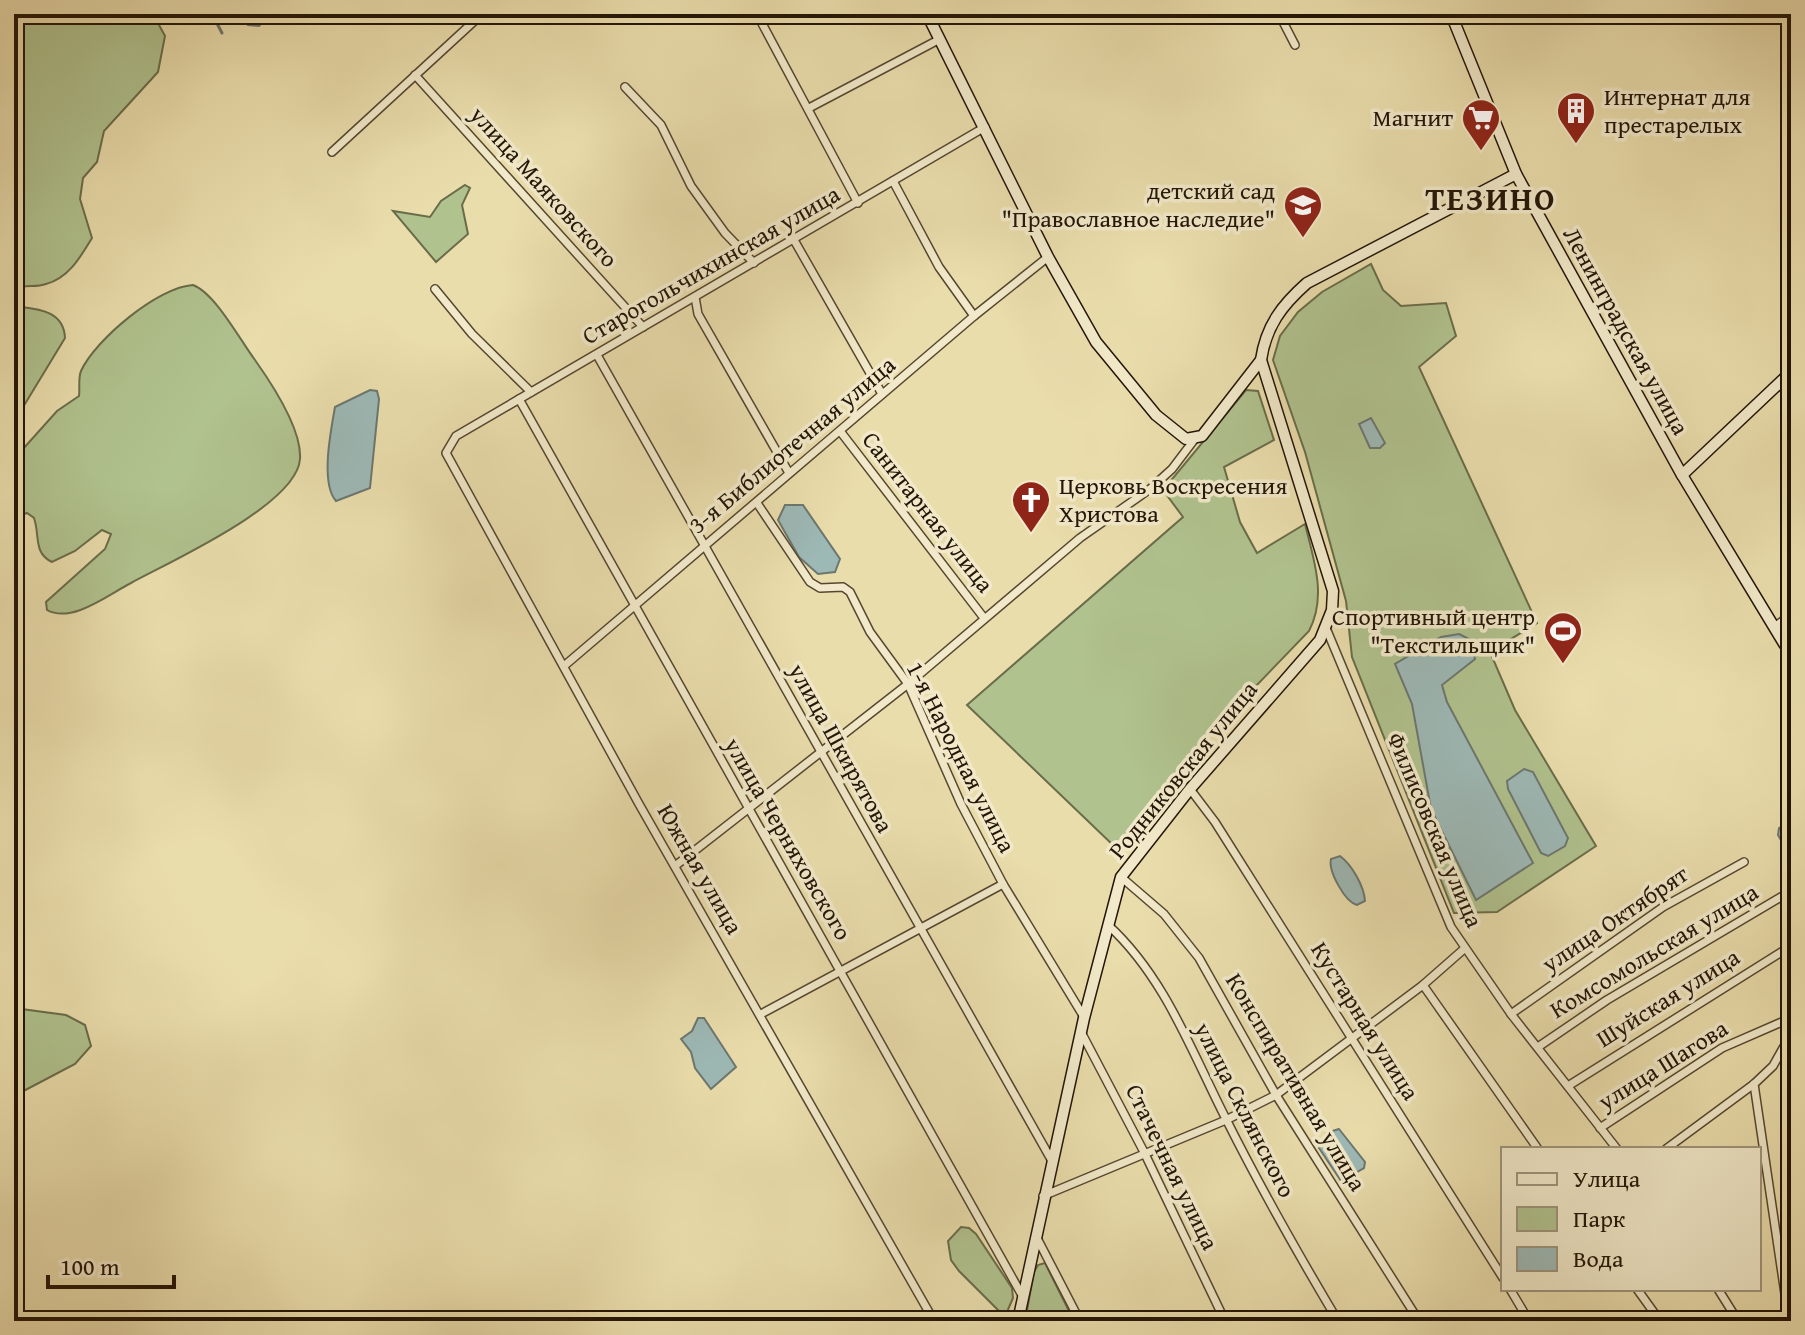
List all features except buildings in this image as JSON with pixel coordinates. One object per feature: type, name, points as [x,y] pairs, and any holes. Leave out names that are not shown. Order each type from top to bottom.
[{"type":"main road","points":[[927,14],[1048,257],[1096,342],[1176,433],[1194,440],[1209,429],[1261,360]]},
{"type":"main road","name":"Ленинградская улица","points":[[1451,14],[1516,174],[1682,475],[1791,655]]},
{"type":"main road","points":[[1326,628],[1333,591],[1261,360],[1264,339],[1273,320],[1307,283],[1516,174]]},
{"type":"main road","points":[[1682,475],[1791,372]]},
{"type":"main road","name":"Родниковская улица","points":[[1018,1321],[1084,1018],[1121,877],[1190,789],[1326,628]]},
{"type":"street","points":[[332,152],[482,14]]},
{"type":"street","points":[[757,14],[858,203]]},
{"type":"street","points":[[1279,14],[1295,45]]},
{"type":"street","points":[[809,108],[940,39]]},
{"type":"street","name":"улица Маяковского","points":[[415,75],[643,327]]},
{"type":"street","points":[[625,87],[661,125],[691,186],[725,233],[754,263]]},
{"type":"street","name":"Старогольчихинская улица","points":[[456,436],[985,127]]},
{"type":"street","points":[[893,181],[939,267],[974,316]]},
{"type":"street","points":[[794,240],[882,394]]},
{"type":"street","name":"3-я Библиотечная улица","points":[[564,666],[974,316],[1048,257]]},
{"type":"street","points":[[435,289],[472,334],[531,392]]},
{"type":"street","points":[[695,297],[698,314],[789,473]]},
{"type":"street","name":"улица Шкирятова","points":[[597,355],[1052,1161]]},
{"type":"street","name":"улица Черняховского","points":[[519,399],[1024,1298]]},
{"type":"street","name":"Санитарная улица","points":[[840,431],[984,618]]},
{"type":"street","name":"Южная улица","points":[[456,436],[447,446],[448,461],[934,1321]]},
{"type":"street","points":[[675,866],[908,684],[1086,533],[1150,489],[1172,469],[1194,440]]},
{"type":"street","name":"1-я Народная улица","points":[[757,503],[810,582],[820,588],[847,588],[870,632],[908,684],[961,804],[1003,884],[1084,1018]]},
{"type":"street","points":[[1774,627],[1791,615]]},
{"type":"street","name":"Филисовская улица","points":[[1326,628],[1437,895],[1464,949],[1615,1147]]},
{"type":"street","name":"Кустарная улица","points":[[1190,789],[1215,822],[1501,1275]]},
{"type":"street","name":"улица Октябрят","points":[[1511,1014],[1663,907],[1744,862]]},
{"type":"street","name":"Конспиративная улица","points":[[1121,877],[1164,914],[1199,958],[1276,1095],[1419,1321]]},
{"type":"street","points":[[761,1014],[1003,884]]},
{"type":"street","name":"Комсомольская улица","points":[[1538,1047],[1607,1000],[1791,891]]},
{"type":"street","name":"улица Склянского","points":[[1108,925],[1127,942],[1160,987],[1284,1231],[1338,1321]]},
{"type":"street","name":"Шуйская улица","points":[[1568,1086],[1791,946]]},
{"type":"street","points":[[1043,1196],[1226,1120],[1276,1095],[1423,985],[1464,949]]},
{"type":"street","points":[[1423,985],[1537,1147]]},
{"type":"street","name":"улица Шагова","points":[[1600,1128],[1722,1048],[1791,1018]]},
{"type":"street","name":"Стачечная улица","points":[[1081,1032],[1144,1152],[1225,1321]]},
{"type":"street","points":[[1669,1147],[1754,1084],[1773,1066],[1791,1034]]},
{"type":"street","points":[[1754,1084],[1789,1321]]},
{"type":"street","points":[[1035,1233],[1080,1321]]},
{"type":"street","points":[[1511,1291],[1529,1321]]},
{"type":"street","points":[[1638,1291],[1660,1321]]},
{"type":"street","points":[[1719,1291],[1738,1321]]},
{"type":"green space","points":[[14,14],[153,14],[165,36],[158,72],[104,131],[97,162],[83,178],[80,199],[92,238],[74,266],[61,277],[42,285],[14,289]]},
{"type":"green space","points":[[465,185],[470,188],[462,205],[468,234],[436,262],[393,211],[430,217],[441,201]]},
{"type":"green space","points":[[1371,264],[1383,290],[1401,306],[1446,303],[1456,336],[1419,367],[1537,623],[1490,652],[1515,710],[1596,846],[1497,912],[1454,913],[1352,657],[1346,601],[1305,452],[1273,360],[1280,336],[1298,312],[1322,292]]},
{"type":"green space","points":[[193,285],[210,297],[227,318],[285,407],[299,447],[300,459],[293,477],[278,495],[255,513],[200,547],[79,611],[57,613],[47,610],[46,602],[105,549],[111,534],[102,530],[75,551],[52,562],[46,558],[40,549],[34,518],[27,513],[14,518],[14,459],[57,411],[79,396],[81,371],[88,358],[113,331],[163,295]]},
{"type":"green space","points":[[14,308],[44,311],[56,318],[61,323],[65,338],[14,422]]},
{"type":"green space","points":[[1246,390],[1258,391],[1274,440],[1224,467],[1240,522],[1257,553],[1305,524],[1317,578],[1314,618],[1309,631],[1197,747],[1115,847],[967,705],[1183,517],[1163,490]]},
{"type":"green space","points":[[14,1008],[66,1015],[85,1025],[91,1046],[75,1064],[14,1096]]},
{"type":"green space","points":[[961,1227],[969,1228],[976,1234],[1012,1288],[1013,1298],[1007,1312],[999,1311],[951,1260],[948,1241]]},
{"type":"green space","points":[[1045,1263],[1074,1321],[1025,1321],[1034,1272],[1038,1265]]},
{"type":"water","points":[[233,14],[271,14],[259,26],[248,25]]},
{"type":"water","points":[[370,390],[377,391],[379,399],[370,488],[336,501],[331,493],[328,469],[335,407]]},
{"type":"water","points":[[1371,418],[1385,443],[1380,448],[1370,448],[1359,424]]},
{"type":"water","points":[[785,505],[803,505],[840,559],[835,572],[818,574],[799,557],[778,520]]},
{"type":"water","points":[[1459,634],[1471,640],[1475,659],[1442,685],[1447,702],[1533,863],[1476,900],[1431,809],[1412,704],[1395,664],[1441,637]]},
{"type":"water","points":[[1524,769],[1533,772],[1568,838],[1565,846],[1548,856],[1541,853],[1508,789],[1507,781]]},
{"type":"water","points":[[1791,821],[1791,857],[1778,835],[1779,828]]},
{"type":"water","points":[[1340,856],[1360,883],[1365,901],[1357,905],[1343,892],[1332,871],[1331,859]]},
{"type":"water","points":[[698,1018],[704,1018],[736,1067],[711,1089],[695,1068],[691,1052],[681,1039],[692,1031]]},
{"type":"water","points":[[1339,1129],[1365,1162],[1364,1168],[1341,1181],[1319,1148],[1326,1133]]},
{"type":"waterway","points":[[212,14],[222,33]]},
{"type":"place","name":"Интернат для престарелых","points":[[1576,145]]},
{"type":"place","name":"Магнит","points":[[1481,152]]},
{"type":"place","name":"детский сад \"Православное наследие\"","points":[[1303,239]]},
{"type":"place","name":"Церковь Воскресения Христова","points":[[1031,534]]},
{"type":"place","name":"Спортивный центр \"Текстильщик\"","points":[[1563,665]]},
{"type":"district","name":"ТЕЗИНО","points":[[1491,199]]}]
